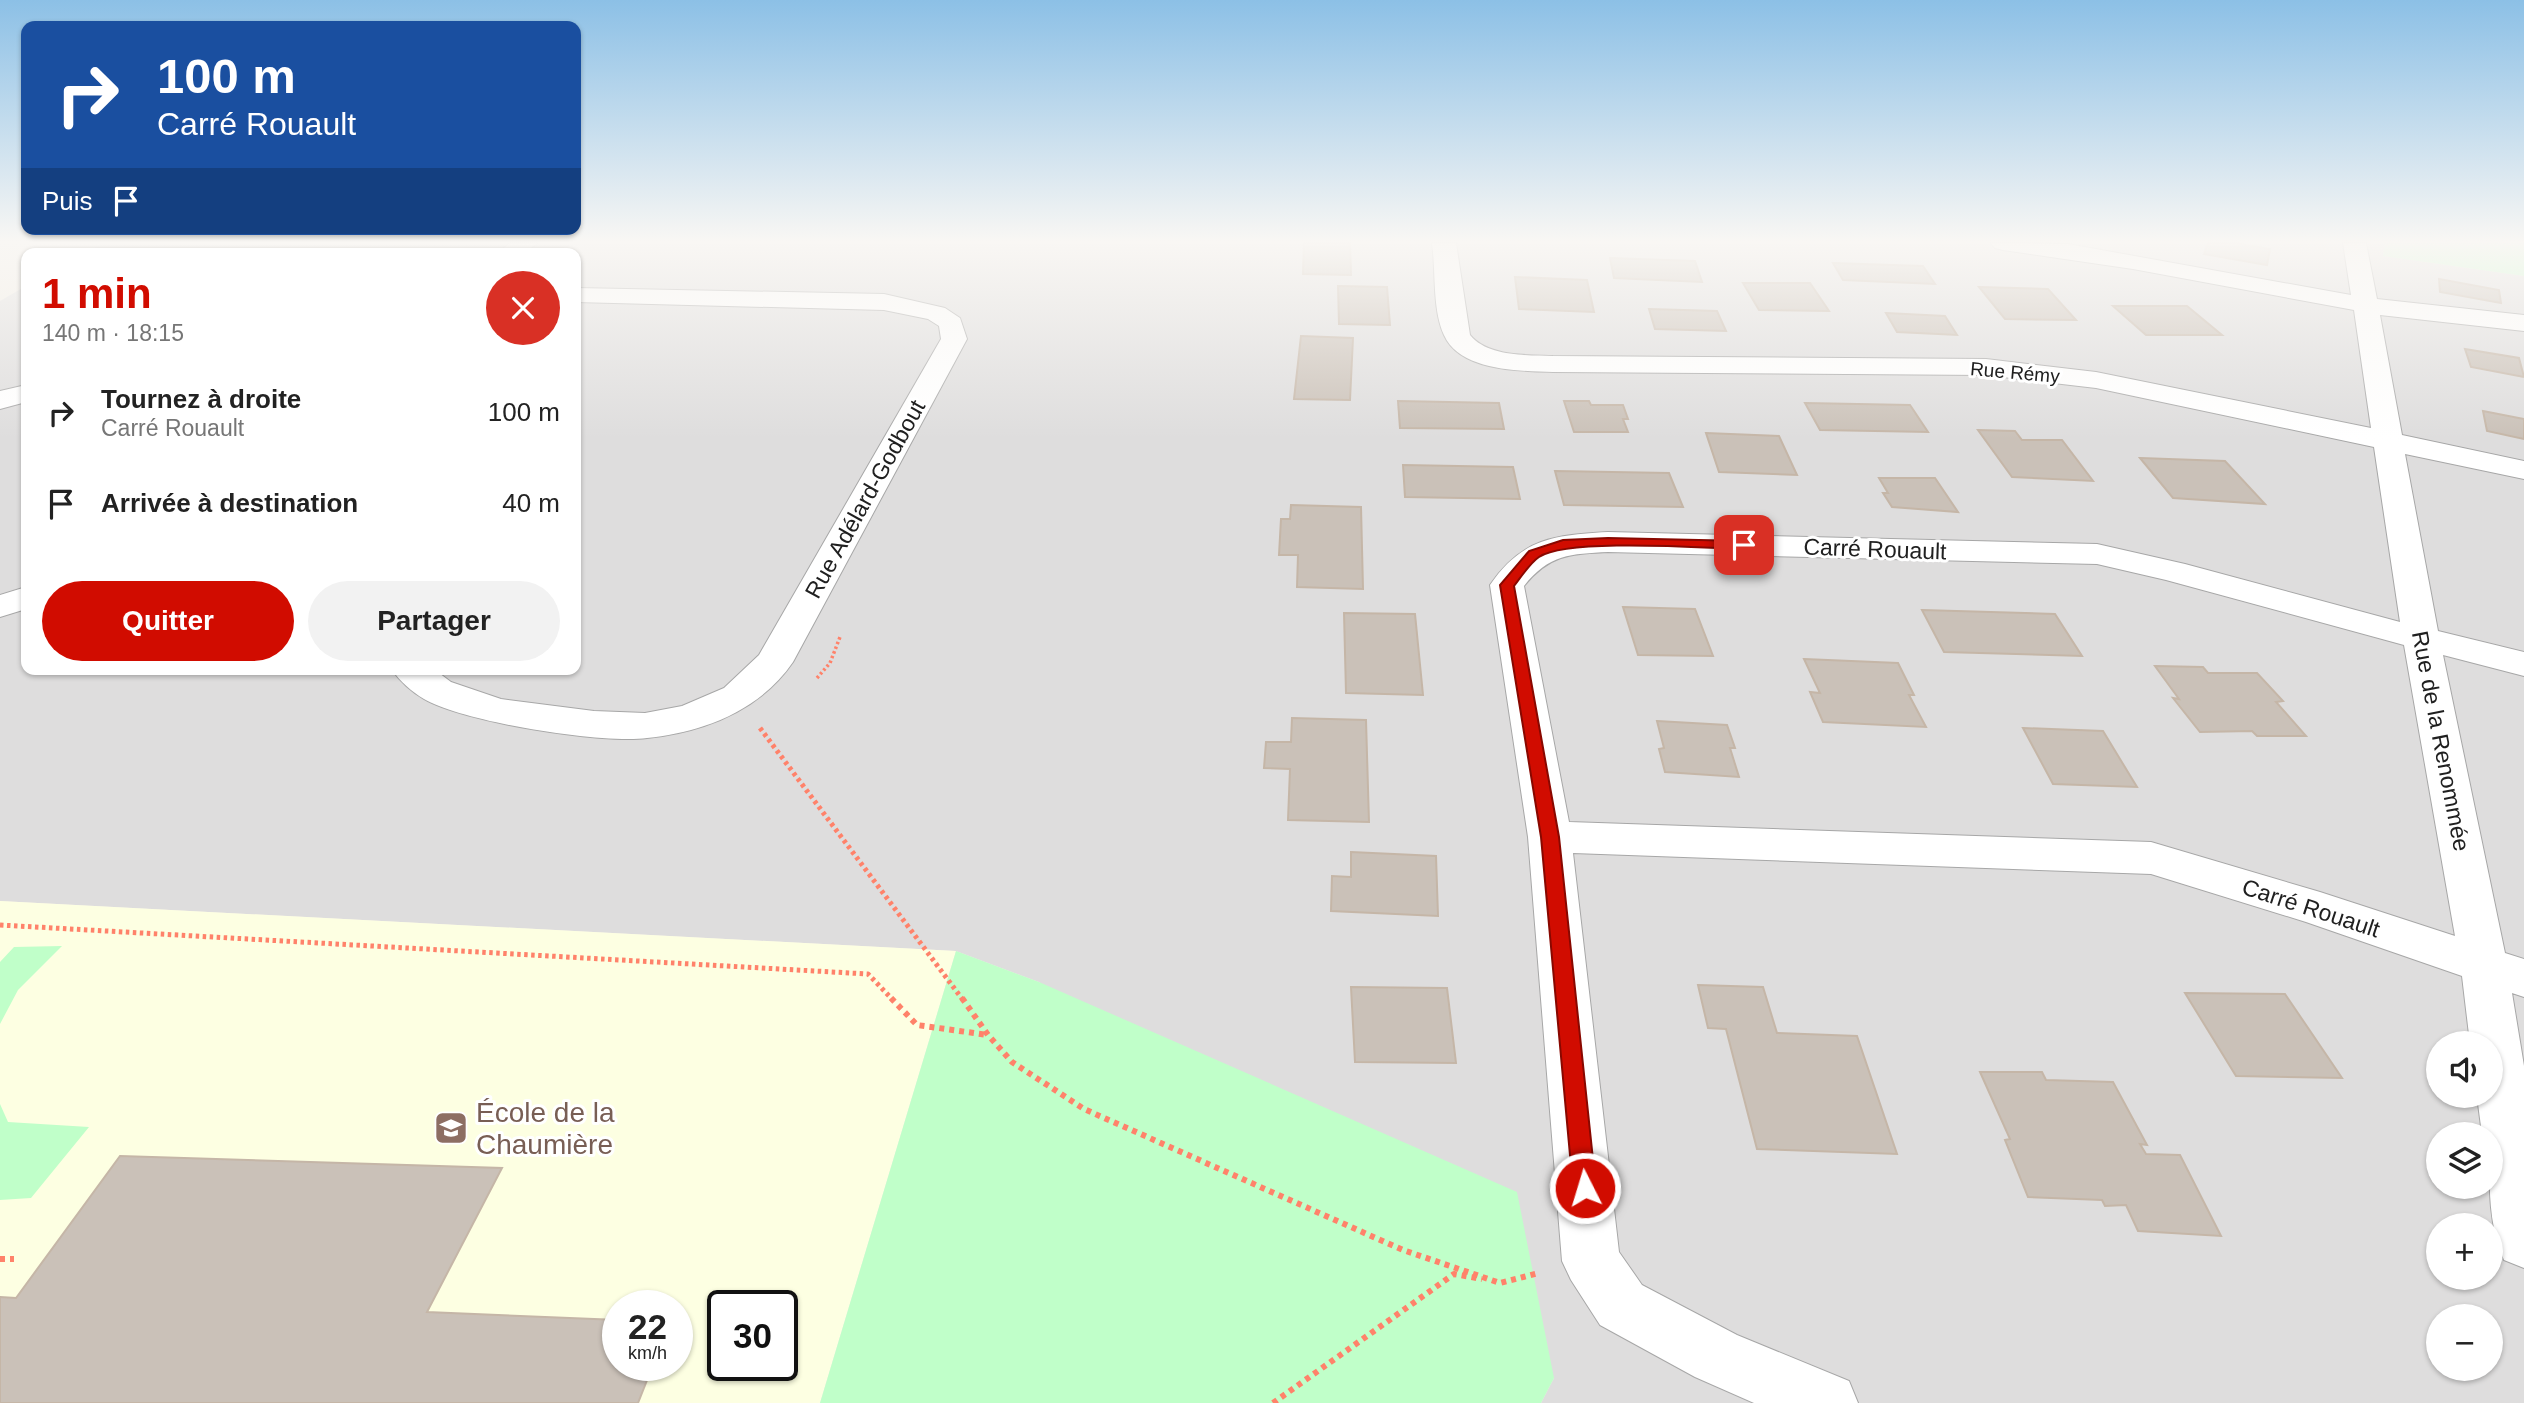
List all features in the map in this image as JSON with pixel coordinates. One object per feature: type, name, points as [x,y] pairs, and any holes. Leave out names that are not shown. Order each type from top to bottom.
[{"type":"street","name":"Rue Adélard-Godbout","points":[[417,675],[438,691],[497,711],[594,724],[645,726],[691,717],[738,697],[774,662],[954,339],[951,323],[936,313],[915,308]]},
{"type":"street","name":"Rue Rémy","points":[[1454,308],[1458,338],[1471,351],[1498,359],[1564,365],[1986,367],[2096,380],[2165,393],[2524,470]]},
{"type":"street","name":"Rue de la Renommée","points":[[2367,308],[2421,638],[2504,971],[2524,1241]]},
{"type":"street","points":[[2378,308],[2447,318],[2524,323]]},
{"type":"street","points":[[0,400],[21,394]]},
{"type":"street","name":"Carré Rouault","points":[[1606,1283],[1550,837],[1507,585],[1534,554],[1563,545],[1608,542],[2097,554],[2173,571],[2421,638]]},
{"type":"street","points":[[0,606],[21,600]]},
{"type":"street","points":[[2421,638],[2524,664]]},
{"type":"street","name":"Carré Rouault","points":[[1550,837],[2151,858],[2320,909],[2504,971]]},
{"type":"street","points":[[1606,1283],[1716,1356],[1827,1403]]},
{"type":"path","points":[[810,686],[830,663],[842,633]]},
{"type":"path","points":[[754,720],[932,955],[988,1035],[1012,1062],[1084,1109],[1403,1250],[1500,1283]]},
{"type":"path","points":[[0,925],[868,974],[917,1026],[988,1035]]},
{"type":"path","points":[[0,1259],[14,1259]]},
{"type":"path","points":[[1273,1403],[1454,1274],[1500,1283],[1606,1283]]},
{"type":"shaded area","points":[[0,308],[21,308],[21,675],[581,675],[581,308],[2524,308],[2524,1403],[1541,1403],[1554,1378],[1039,982],[956,951],[0,901]]},
{"type":"shaded area","name":"École de la Chaumière","points":[[0,901],[956,951],[820,1403],[0,1403]]},
{"type":"green space","points":[[62,946],[18,990],[0,1024],[0,962],[14,947]]},
{"type":"green space","points":[[956,951],[1039,982],[1517,1192],[1554,1378],[1541,1403],[820,1403]]},
{"type":"green space","points":[[0,1104],[8,1122],[89,1127],[31,1198],[0,1200]]},
{"type":"building","points":[[1339,308],[1389,308],[1390,325],[1339,324]]},
{"type":"building","points":[[1593,308],[1594,312],[1519,309]]},
{"type":"building","points":[[1827,308],[1829,311],[1759,310]]},
{"type":"building","points":[[1996,308],[2066,308],[2076,320],[2005,319]]},
{"type":"building","points":[[2116,308],[2190,308],[2222,335],[2146,335]]},
{"type":"building","points":[[1649,309],[1717,311],[1726,331],[1655,329]]},
{"type":"building","points":[[1886,313],[1945,316],[1957,335],[1897,332]]},
{"type":"building","points":[[1301,336],[1353,338],[1350,400],[1294,399]]},
{"type":"building","points":[[2465,349],[2519,358],[2524,377],[2471,367]]},
{"type":"building","points":[[1398,401],[1499,403],[1504,429],[1400,428]]},
{"type":"building","points":[[1564,401],[1589,401],[1591,405],[1623,405],[1628,419],[1623,419],[1628,432],[1574,432]]},
{"type":"building","points":[[1805,403],[1910,405],[1928,432],[1820,430]]},
{"type":"building","points":[[2483,411],[2524,419],[2524,439],[2487,431]]},
{"type":"building","points":[[1978,430],[2015,431],[2022,440],[2062,440],[2093,481],[2012,477]]},
{"type":"building","points":[[1706,433],[1779,436],[1797,475],[1719,472]]},
{"type":"building","points":[[2140,458],[2225,461],[2265,504],[2173,498]]},
{"type":"building","points":[[1403,465],[1513,467],[1520,499],[1405,497]]},
{"type":"building","points":[[1555,471],[1669,473],[1683,507],[1564,505]]},
{"type":"building","points":[[1879,478],[1935,478],[1958,512],[1892,507],[1883,493],[1888,493]]},
{"type":"building","points":[[1291,505],[1361,507],[1363,589],[1297,587],[1298,555],[1279,555],[1281,519],[1290,519]]},
{"type":"building","points":[[1623,607],[1695,609],[1713,656],[1638,655]]},
{"type":"building","points":[[1922,610],[2055,614],[2082,656],[1944,652]]},
{"type":"building","points":[[1344,613],[1415,614],[1423,695],[1346,693]]},
{"type":"building","points":[[1804,659],[1898,663],[1914,695],[1909,695],[1926,727],[1823,722],[1810,692],[1820,693]]},
{"type":"building","points":[[2155,666],[2203,667],[2208,673],[2257,673],[2283,701],[2276,702],[2306,736],[2257,736],[2252,731],[2200,732],[2173,698],[2179,699]]},
{"type":"building","points":[[1292,718],[1366,720],[1369,822],[1288,820],[1290,769],[1264,768],[1266,742],[1291,742]]},
{"type":"building","points":[[1657,721],[1727,725],[1735,748],[1730,748],[1739,777],[1665,772],[1659,749],[1664,748]]},
{"type":"building","points":[[2023,728],[2103,731],[2137,787],[2053,784]]},
{"type":"building","points":[[1351,852],[1436,856],[1438,916],[1331,911],[1332,876],[1351,877]]},
{"type":"building","points":[[1698,985],[1763,987],[1777,1033],[1857,1036],[1897,1154],[1757,1149],[1726,1029],[1708,1028]]},
{"type":"building","points":[[1351,987],[1447,988],[1456,1063],[1355,1062]]},
{"type":"building","points":[[2185,993],[2285,994],[2342,1078],[2236,1076]]},
{"type":"building","points":[[1980,1072],[2042,1072],[2046,1080],[2113,1082],[2147,1145],[2140,1144],[2146,1154],[2180,1155],[2221,1236],[2138,1231],[2126,1205],[2105,1206],[2102,1200],[2028,1197],[2005,1140],[2010,1139]]},
{"type":"building","points":[[120,1156],[502,1168],[427,1312],[602,1319],[602,1381],[647,1381],[638,1403],[0,1403],[0,1297],[16,1298]]},
{"type":"place","name":"École de la Chaumière","points":[[451,1128]]},
{"type":"route","points":[[1585,1188],[1550,837],[1507,585],[1534,554],[1563,545],[1608,542],[1744,545]]}]
